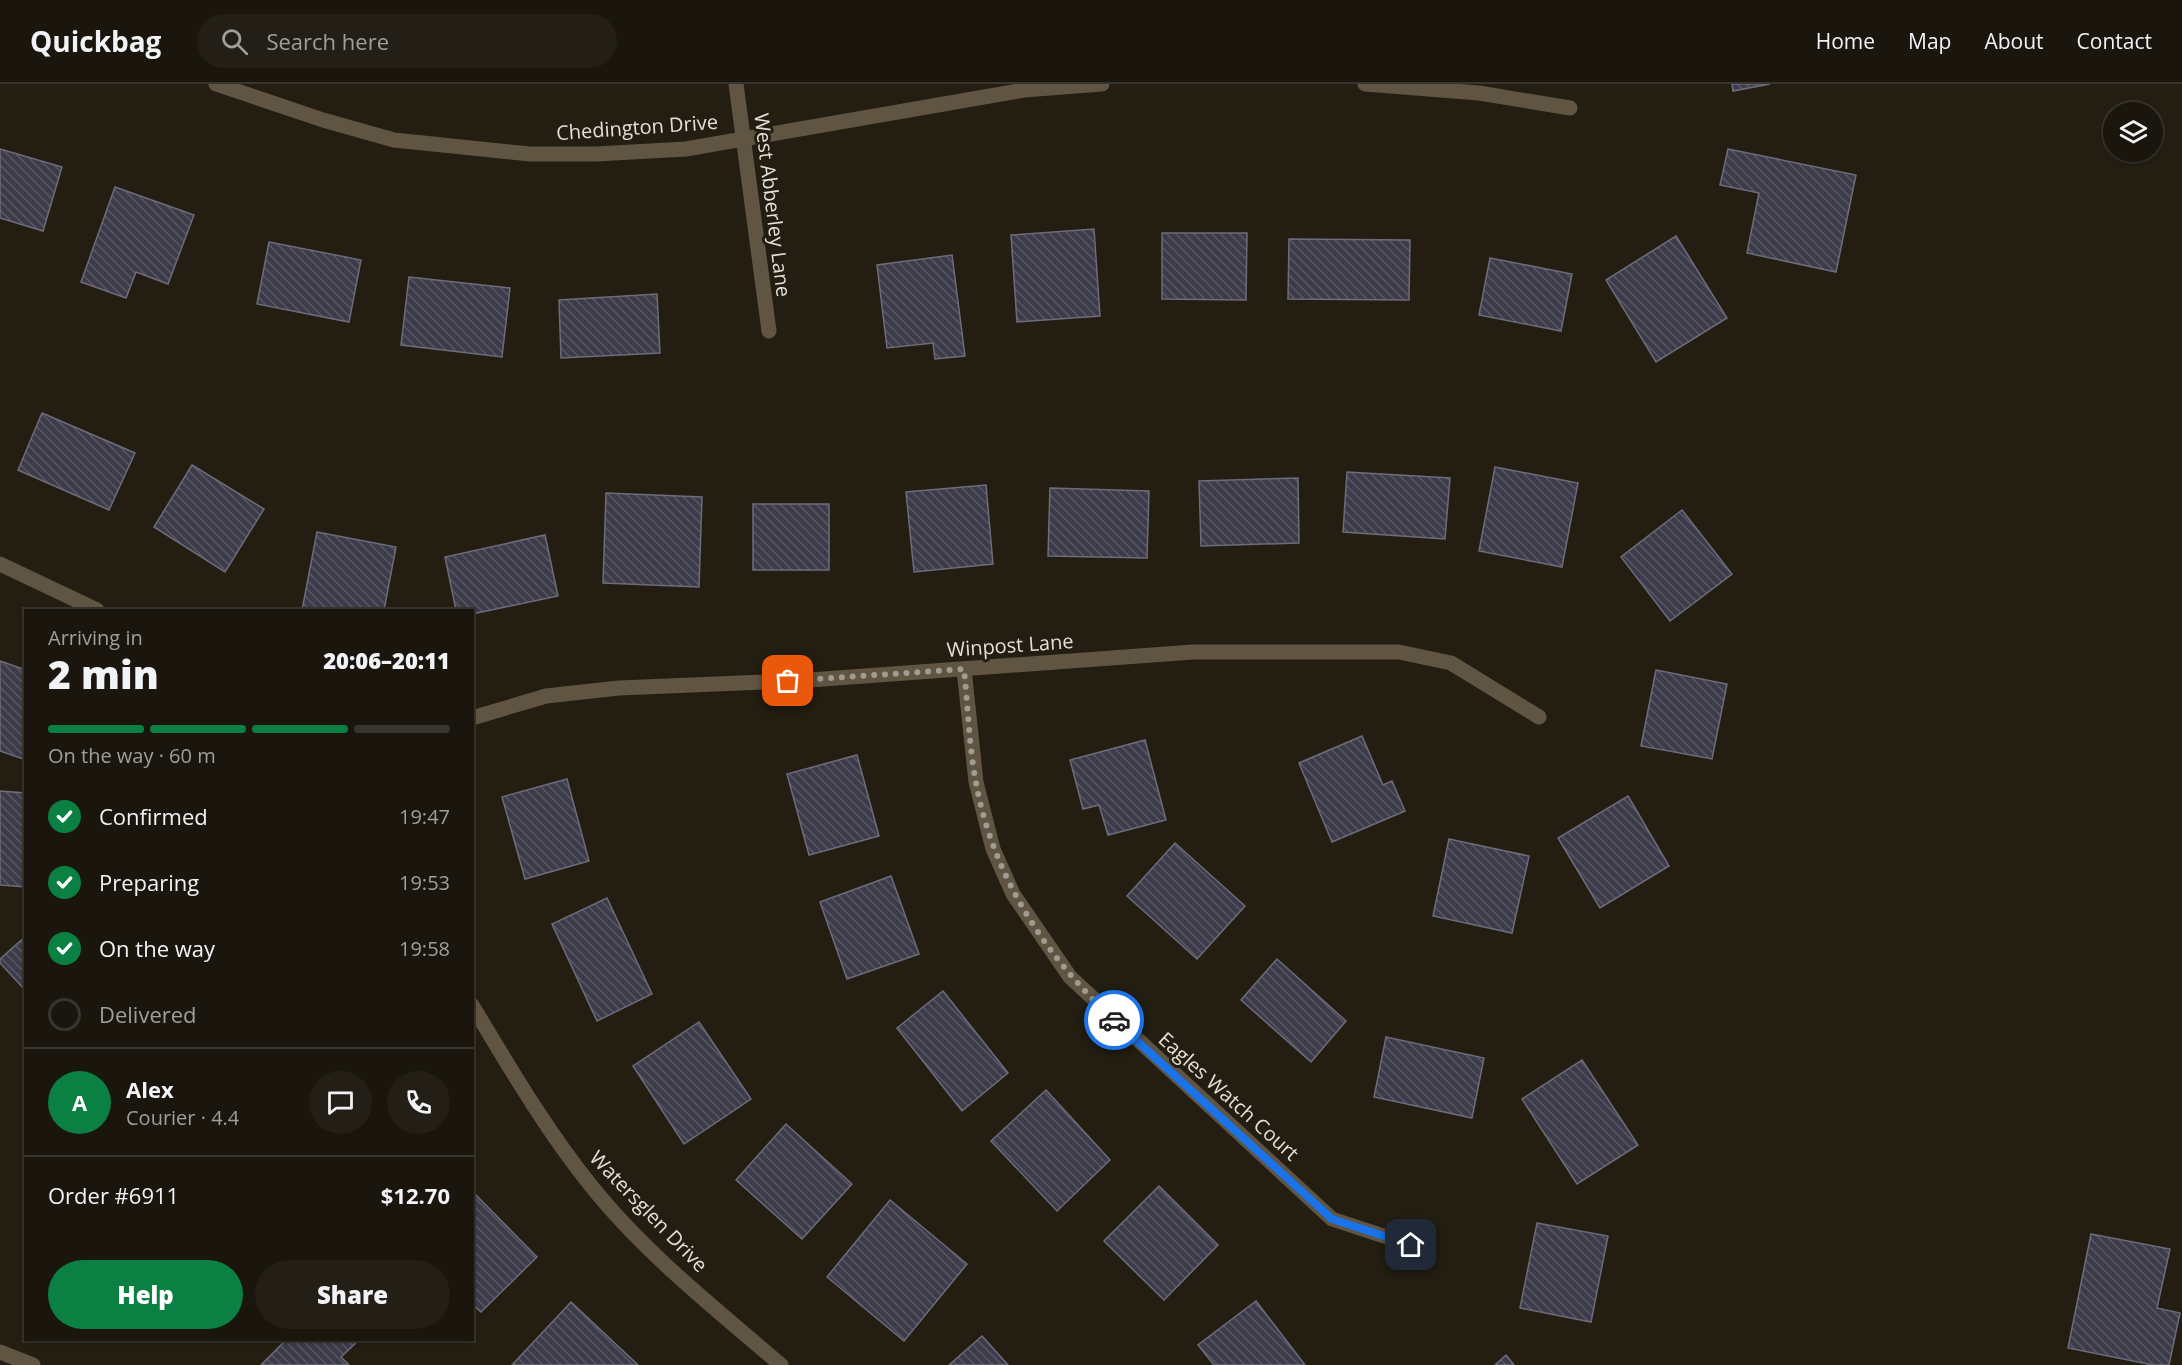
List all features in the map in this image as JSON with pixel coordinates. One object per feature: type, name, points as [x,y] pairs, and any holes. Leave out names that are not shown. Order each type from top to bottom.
[{"type":"street","name":"Chedington Drive","points":[[216,84],[323,120],[394,140],[454,148],[530,154],[596,154],[686,149],[1024,90],[1102,84]]},
{"type":"street","name":"West Abberley Lane","points":[[736,84],[769,331]]},
{"type":"street","points":[[1365,84],[1479,93],[1570,108]]},
{"type":"street","points":[[0,564],[95,609]]},
{"type":"street","name":"Winpost Lane","points":[[474,717],[546,696],[619,688],[810,680],[1192,652],[1399,652],[1451,663],[1539,717]]},
{"type":"street","name":"Eagles Watch Court","points":[[964,669],[976,782],[993,849],[1013,894],[1070,977],[1332,1219],[1411,1245]]},
{"type":"street","name":"Watersglen Drive","points":[[474,1008],[535,1112],[594,1189],[671,1268],[781,1365]]},
{"type":"street","points":[[0,1352],[33,1365]]},
{"type":"building","points":[[1732,84],[1770,84],[1733,91]]},
{"type":"building","points":[[0,149],[62,167],[43,231],[0,218]]},
{"type":"building","points":[[1728,149],[1856,175],[1836,272],[1747,253],[1759,193],[1720,185]]},
{"type":"building","points":[[115,187],[194,215],[168,284],[136,272],[126,298],[81,282]]},
{"type":"building","points":[[1094,229],[1100,316],[1017,322],[1011,235]]},
{"type":"building","points":[[1162,233],[1247,233],[1246,300],[1162,299]]},
{"type":"building","points":[[1676,236],[1727,318],[1656,362],[1606,280]]},
{"type":"building","points":[[1289,239],[1410,240],[1409,300],[1288,299]]},
{"type":"building","points":[[269,242],[361,260],[349,322],[257,304]]},
{"type":"building","points":[[952,255],[965,356],[935,359],[933,343],[887,348],[877,265]]},
{"type":"building","points":[[1490,258],[1572,274],[1561,331],[1479,315]]},
{"type":"building","points":[[409,277],[510,288],[502,357],[401,345]]},
{"type":"building","points":[[657,294],[660,353],[561,358],[559,300]]},
{"type":"building","points":[[42,413],[135,453],[109,510],[18,470]]},
{"type":"building","points":[[192,465],[264,509],[225,572],[154,527]]},
{"type":"building","points":[[1495,467],[1578,483],[1562,567],[1479,551]]},
{"type":"building","points":[[1347,472],[1450,478],[1445,539],[1343,532]]},
{"type":"building","points":[[1298,478],[1299,543],[1201,546],[1199,481]]},
{"type":"building","points":[[986,485],[993,564],[914,572],[906,492]]},
{"type":"building","points":[[1050,488],[1149,491],[1147,558],[1048,556]]},
{"type":"building","points":[[606,493],[702,497],[699,587],[603,583]]},
{"type":"building","points":[[753,504],[829,504],[829,570],[753,570]]},
{"type":"building","points":[[1682,510],[1732,574],[1670,621],[1621,557]]},
{"type":"building","points":[[317,532],[396,547],[384,609],[302,609]]},
{"type":"building","points":[[545,535],[558,596],[474,614],[474,609],[456,609],[445,557]]},
{"type":"building","points":[[0,661],[24,669],[24,759],[0,751]]},
{"type":"building","points":[[1656,670],[1727,684],[1712,759],[1641,746]]},
{"type":"building","points":[[1362,736],[1383,785],[1392,781],[1405,811],[1332,842],[1299,763]]},
{"type":"building","points":[[1145,740],[1166,820],[1108,835],[1099,805],[1083,809],[1070,760]]},
{"type":"building","points":[[857,755],[879,836],[809,855],[787,774]]},
{"type":"building","points":[[567,779],[589,861],[525,879],[502,797]]},
{"type":"building","points":[[0,791],[24,793],[24,887],[0,885]]},
{"type":"building","points":[[1628,796],[1669,866],[1600,908],[1558,838]]},
{"type":"building","points":[[1449,839],[1529,856],[1512,933],[1433,916]]},
{"type":"building","points":[[1175,843],[1245,906],[1197,959],[1127,896]]},
{"type":"building","points":[[891,876],[919,954],[847,979],[820,902]]},
{"type":"building","points":[[607,898],[652,994],[597,1021],[552,924]]},
{"type":"building","points":[[24,938],[24,989],[0,963],[0,959]]},
{"type":"building","points":[[1277,959],[1346,1021],[1311,1062],[1241,1000]]},
{"type":"building","points":[[943,991],[1008,1073],[962,1111],[897,1028]]},
{"type":"building","points":[[699,1022],[751,1099],[684,1144],[633,1066]]},
{"type":"building","points":[[1386,1037],[1484,1058],[1472,1118],[1374,1097]]},
{"type":"building","points":[[1582,1060],[1638,1145],[1577,1184],[1522,1099]]},
{"type":"building","points":[[1046,1090],[1110,1160],[1057,1211],[991,1141]]},
{"type":"building","points":[[786,1124],[852,1184],[802,1239],[736,1180]]},
{"type":"building","points":[[1159,1186],[1218,1245],[1164,1300],[1104,1241]]},
{"type":"building","points":[[474,1195],[537,1257],[481,1312],[474,1306]]},
{"type":"building","points":[[890,1200],[967,1264],[904,1341],[827,1277]]},
{"type":"building","points":[[1537,1223],[1608,1236],[1591,1322],[1520,1308]]},
{"type":"building","points":[[2091,1234],[2170,1249],[2157,1308],[2180,1313],[2169,1365],[2153,1365],[2068,1348]]},
{"type":"building","points":[[1256,1301],[1305,1365],[1214,1365],[1198,1345]]},
{"type":"building","points":[[571,1302],[638,1365],[512,1365]]},
{"type":"building","points":[[982,1336],[1008,1365],[949,1365]]},
{"type":"building","points":[[285,1341],[358,1341],[341,1357],[349,1365],[261,1365]]},
{"type":"building","points":[[1506,1355],[1514,1365],[1495,1365]]},
{"type":"way so far","points":[[788,681],[964,669],[976,782],[993,849],[1013,894],[1041,937],[1070,977],[1114,1020]]},
{"type":"route","points":[[1114,1020],[1332,1219],[1411,1245]]}]
